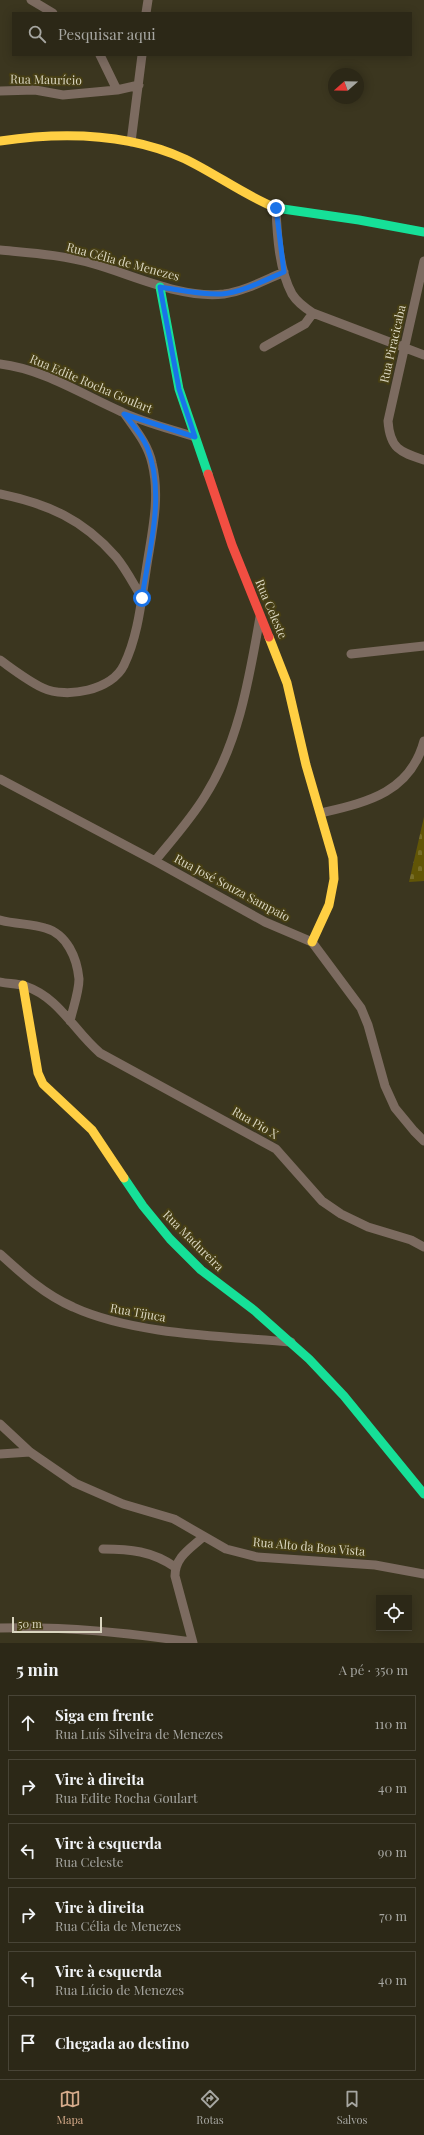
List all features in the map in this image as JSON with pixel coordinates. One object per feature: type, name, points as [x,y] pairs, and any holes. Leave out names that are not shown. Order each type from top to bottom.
[{"type":"street","points":[[31,0],[50,12]]},
{"type":"street","points":[[146,12],[148,0]]},
{"type":"street","points":[[100,56],[117,90]]},
{"type":"street","points":[[131,142],[142,56]]},
{"type":"street","name":"Rua Maurício","points":[[0,91],[35,90],[63,95],[117,90],[138,85]]},
{"type":"street","points":[[0,141],[54,136],[100,138],[131,142],[158,149],[184,159],[276,208],[375,222],[424,232]]},
{"type":"street","points":[[276,208],[284,272],[292,294],[301,305],[313,313],[404,349],[424,355]]},
{"type":"street","name":"Rua Célia de Menezes","points":[[0,250],[59,256],[93,263],[160,287],[198,293],[223,294],[246,288],[284,272]]},
{"type":"street","name":"Rua Piracicaba","points":[[424,261],[388,421],[392,442],[399,450],[424,460]]},
{"type":"street","name":"Rua Celeste","points":[[160,287],[179,389],[232,544],[260,616],[279,658],[287,683],[306,765],[333,858],[334,879],[329,905],[312,942]]},
{"type":"street","points":[[264,347],[305,324],[313,313]]},
{"type":"street","name":"Rua Edite Rocha Goulart","points":[[0,364],[14,366],[37,373],[124,414],[195,437]]},
{"type":"street","points":[[0,660],[44,688],[72,693],[93,689],[110,681],[124,666],[138,625],[157,490],[152,462],[146,445],[124,414]]},
{"type":"street","points":[[0,494],[44,505],[65,514],[82,526],[116,558],[142,598]]},
{"type":"street","points":[[155,861],[205,797],[220,768],[234,733],[246,693],[260,616]]},
{"type":"street","points":[[351,654],[424,646]]},
{"type":"street","points":[[321,813],[366,802],[387,792],[405,778],[420,756],[424,741]]},
{"type":"street","name":"Rua José Souza Sampaio","points":[[0,780],[155,861],[265,922],[312,942]]},
{"type":"street","points":[[0,920],[17,925],[46,928],[60,936],[68,944],[75,959],[79,980],[70,1021]]},
{"type":"street","points":[[312,942],[360,1008],[368,1025],[384,1086],[395,1108],[414,1132],[424,1141]]},
{"type":"street","points":[[0,982],[23,985],[38,991],[56,1003],[70,1021]]},
{"type":"street","name":"Rua Madureira","points":[[23,985],[38,1073],[43,1084],[92,1130],[143,1206],[170,1239],[202,1270],[255,1311],[291,1342],[344,1396],[424,1494]]},
{"type":"street","name":"Rua Pio X","points":[[70,1021],[84,1039],[100,1052],[276,1149],[317,1196],[341,1214],[368,1226],[411,1240],[424,1247]]},
{"type":"street","name":"Rua Tijuca","points":[[0,1254],[32,1283],[72,1307],[100,1318],[198,1334],[291,1342]]},
{"type":"street","name":"Rua Alto da Boa Vista","points":[[0,1424],[30,1452],[76,1483],[99,1495],[122,1504],[174,1518],[189,1526],[203,1537],[226,1549],[257,1557],[368,1564],[424,1574]]},
{"type":"street","points":[[0,1454],[30,1452]]},
{"type":"street","points":[[0,1628],[34,1627],[117,1631],[192,1642],[175,1576],[175,1567],[180,1558],[203,1537]]},
{"type":"street","points":[[103,1549],[137,1550],[150,1553],[175,1567]]},
{"type":"green space","points":[[424,817],[424,881],[409,882]]},
{"type":"traffic: fast","points":[[276,208],[359,220],[424,232]]},
{"type":"traffic: fast","points":[[160,287],[179,389],[208,474]]},
{"type":"traffic: fast","points":[[124,1178],[143,1206],[170,1239],[201,1270],[255,1311],[309,1359],[344,1396],[424,1494]]},
{"type":"traffic: slow","points":[[0,141],[47,136],[70,136],[94,137],[141,144],[163,150],[185,159],[264,203],[276,208]]},
{"type":"traffic: slow","points":[[269,637],[287,683],[306,765],[333,858],[334,879],[329,905],[312,942]]},
{"type":"traffic: slow","points":[[23,985],[38,1073],[43,1084],[92,1130],[124,1178]]},
{"type":"traffic: jam","points":[[208,474],[232,545],[269,637]]},
{"type":"route","points":[[142,598],[157,490],[152,462],[146,445],[124,414],[195,437],[179,389],[160,287],[198,293],[223,294],[246,288],[284,272],[277,226],[276,208]]}]
